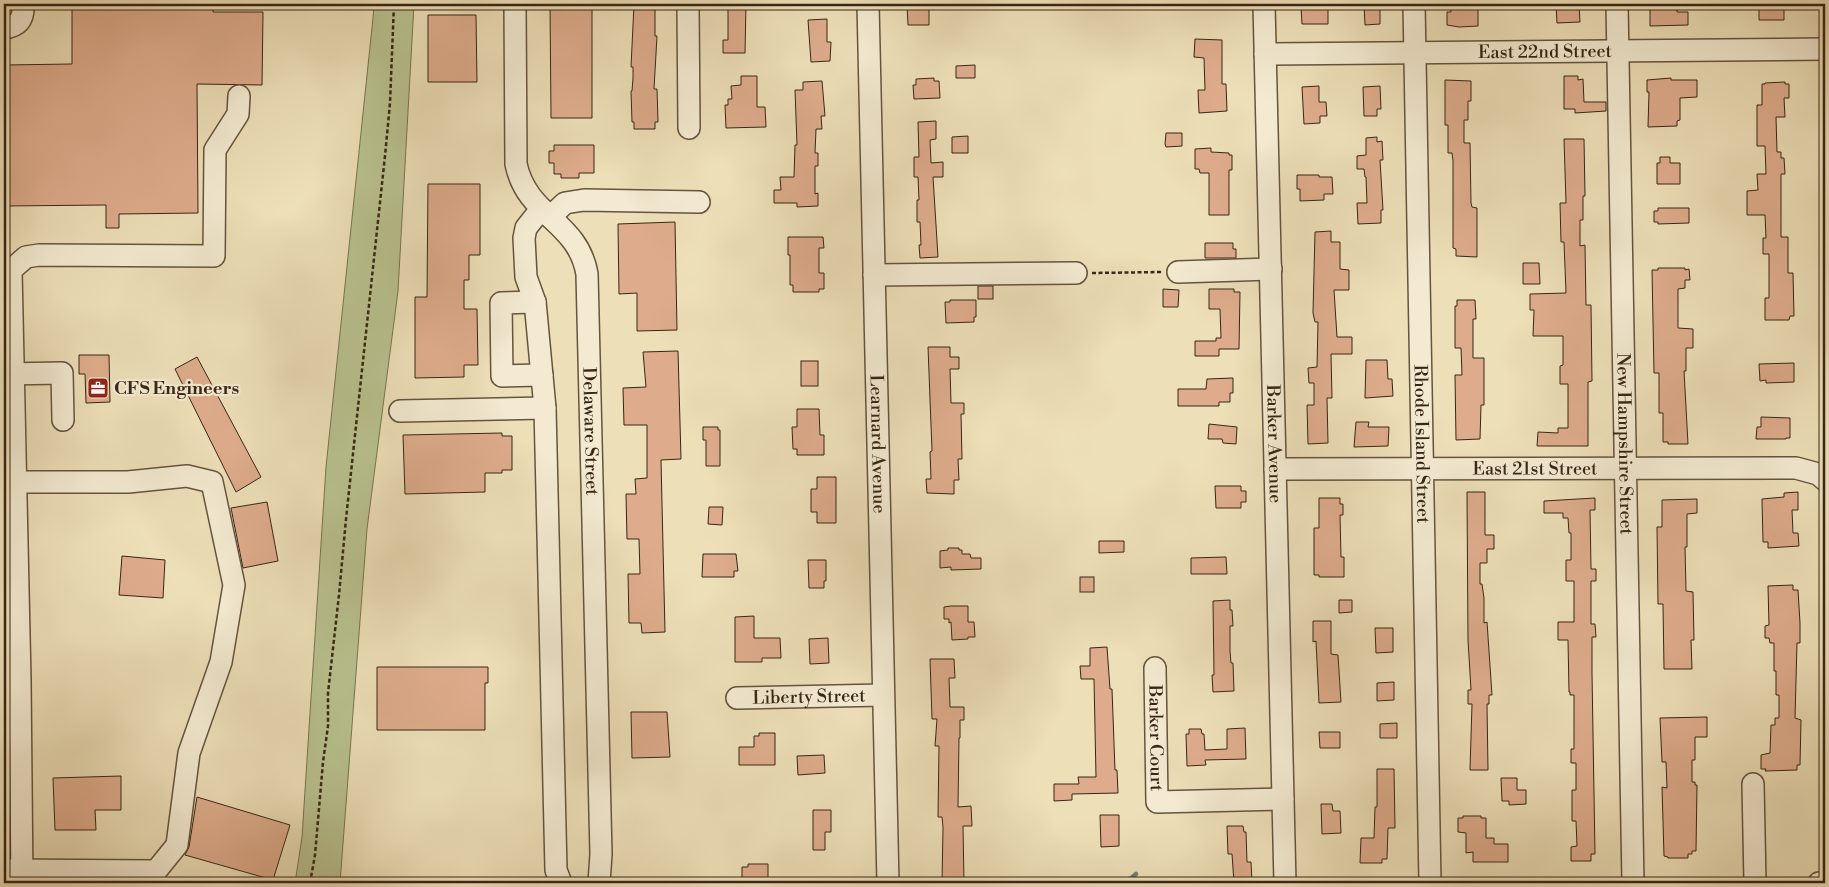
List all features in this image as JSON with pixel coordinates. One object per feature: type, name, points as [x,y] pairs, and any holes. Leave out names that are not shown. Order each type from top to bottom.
[{"type":"street","points":[[4,28],[18,23],[24,12],[23,4]]},
{"type":"street","name":"Delaware Street","points":[[515,4],[516,164],[519,177],[524,188],[546,213],[568,232],[576,243],[581,252],[587,274],[601,854],[599,883]]},
{"type":"street","points":[[688,4],[689,128]]},
{"type":"street","name":"Learnard Avenue","points":[[868,4],[888,883]]},
{"type":"street","name":"Barker Avenue","points":[[1264,4],[1285,883]]},
{"type":"street","name":"Rhode Island Street","points":[[1414,4],[1430,883]]},
{"type":"street","name":"New Hampshire Street","points":[[1617,4],[1633,883]]},
{"type":"street","name":"East 22nd Street","points":[[1265,54],[1825,49]]},
{"type":"street","points":[[16,482],[128,482],[187,476],[212,482],[234,585],[221,662],[189,753],[177,845],[156,871],[16,874],[10,566],[16,482],[8,374],[11,270],[26,257],[39,255],[214,256],[215,150],[238,114],[238,96]]},
{"type":"street","points":[[561,883],[556,870],[545,408],[534,302],[526,277],[524,238],[526,228],[546,213],[565,203],[584,200],[699,202]]},
{"type":"street","points":[[1178,272],[1271,269]]},
{"type":"street","points":[[874,275],[1076,273]]},
{"type":"street","points":[[534,302],[501,303],[502,376],[542,375]]},
{"type":"street","points":[[8,374],[62,373],[62,420]]},
{"type":"street","points":[[400,411],[545,408]]},
{"type":"street","name":"East 21st Street","points":[[1275,469],[1796,468],[1811,464],[1825,464]]},
{"type":"street","name":"East 21st Street","points":[[1796,468],[1818,474],[1825,480]]},
{"type":"street","name":"Barker Court","points":[[1154,668],[1157,802],[1283,799]]},
{"type":"street","name":"Liberty Street","points":[[737,698],[883,695]]},
{"type":"street","points":[[1753,784],[1755,883]]},
{"type":"street","points":[[1819,883],[1825,882]]},
{"type":"path","points":[[310,883],[315,855],[328,726],[328,693],[340,595],[346,519],[385,156],[390,103],[394,4]]},
{"type":"path","points":[[1076,273],[1178,272]]},
{"type":"green space","points":[[374,4],[414,4],[398,291],[367,529],[340,883],[295,883],[302,837],[326,467]]},
{"type":"building","points":[[72,4],[213,4],[213,12],[263,12],[262,85],[197,84],[198,213],[119,214],[119,228],[106,228],[106,205],[4,206],[4,65],[72,64]]},
{"type":"building","points":[[550,4],[592,4],[592,118],[551,118]]},
{"type":"building","points":[[634,4],[655,4],[655,36],[657,36],[654,89],[657,89],[658,122],[655,122],[655,129],[634,129],[634,122],[632,122],[631,91],[633,67],[631,67]]},
{"type":"building","points":[[728,4],[746,4],[745,53],[723,53],[723,40],[728,40]]},
{"type":"building","points":[[907,4],[929,4],[929,25],[908,25]]},
{"type":"building","points":[[1556,4],[1579,4],[1580,22],[1557,23]]},
{"type":"building","points":[[1650,4],[1677,4],[1677,12],[1688,12],[1688,25],[1650,26]]},
{"type":"building","points":[[1764,4],[1784,4],[1784,20],[1759,20],[1759,7],[1764,7]]},
{"type":"building","points":[[1364,5],[1380,5],[1380,24],[1365,25]]},
{"type":"building","points":[[1451,6],[1478,6],[1478,26],[1459,27],[1447,25],[1447,12],[1451,12]]},
{"type":"building","points":[[1301,7],[1328,7],[1328,24],[1302,24]]},
{"type":"building","points":[[428,15],[476,15],[477,82],[428,82]]},
{"type":"building","points":[[827,19],[827,42],[831,42],[830,61],[811,62],[808,20]]},
{"type":"building","points":[[1195,39],[1222,40],[1222,84],[1226,84],[1227,111],[1199,113],[1198,90],[1205,90],[1204,58],[1194,57]]},
{"type":"building","points":[[975,65],[975,78],[956,78],[956,66]]},
{"type":"building","points":[[741,76],[757,76],[757,107],[765,107],[766,127],[726,128],[725,105],[728,105],[728,99],[732,99],[731,86],[741,85]]},
{"type":"building","points":[[1564,76],[1578,76],[1578,80],[1583,79],[1584,102],[1606,102],[1606,111],[1575,113],[1575,109],[1564,109]]},
{"type":"building","points":[[934,78],[934,81],[939,81],[940,98],[914,99],[913,85],[916,85],[916,79]]},
{"type":"building","points":[[1671,78],[1671,80],[1697,80],[1697,97],[1680,98],[1680,120],[1677,121],[1677,126],[1648,127],[1649,92],[1647,92],[1647,80]]},
{"type":"building","points":[[1445,80],[1471,81],[1471,101],[1468,101],[1468,120],[1464,120],[1464,143],[1470,143],[1471,203],[1472,207],[1477,208],[1477,257],[1456,256],[1456,249],[1453,248],[1453,161],[1452,153],[1448,153],[1448,125],[1445,125]]},
{"type":"building","points":[[822,81],[825,116],[821,116],[822,129],[816,129],[815,153],[818,153],[818,166],[815,166],[815,194],[818,193],[818,206],[797,207],[797,203],[774,203],[774,190],[781,190],[780,177],[794,177],[795,145],[797,145],[795,90],[803,90],[803,82]]},
{"type":"building","points":[[1785,82],[1785,84],[1789,84],[1789,98],[1784,98],[1785,117],[1776,117],[1777,152],[1781,152],[1781,158],[1784,158],[1785,174],[1781,174],[1781,237],[1788,237],[1788,273],[1793,273],[1794,316],[1790,316],[1789,320],[1765,320],[1765,298],[1769,298],[1769,254],[1763,254],[1763,238],[1766,238],[1765,215],[1747,215],[1747,191],[1758,190],[1757,174],[1766,174],[1765,146],[1757,146],[1757,105],[1762,105],[1762,84]]},
{"type":"building","points":[[1319,86],[1319,102],[1326,102],[1327,116],[1320,116],[1320,123],[1304,124],[1302,87]]},
{"type":"building","points":[[1380,86],[1381,109],[1377,109],[1377,116],[1364,116],[1363,87]]},
{"type":"building","points":[[936,121],[936,139],[930,140],[931,163],[943,162],[943,177],[933,177],[938,257],[920,258],[920,222],[917,222],[917,200],[919,200],[918,177],[914,177],[914,157],[919,157],[918,122]]},
{"type":"building","points":[[1166,133],[1182,133],[1182,146],[1166,147]]},
{"type":"building","points":[[968,136],[968,153],[952,153],[952,137]]},
{"type":"building","points":[[1377,137],[1377,142],[1382,141],[1383,160],[1380,160],[1383,210],[1381,210],[1381,223],[1358,224],[1357,203],[1367,203],[1366,177],[1364,169],[1357,169],[1357,156],[1366,155],[1366,138]]},
{"type":"building","points":[[1564,139],[1584,139],[1585,196],[1583,196],[1583,220],[1580,220],[1580,246],[1585,245],[1586,305],[1591,305],[1592,381],[1588,382],[1588,446],[1537,446],[1538,432],[1558,433],[1558,428],[1568,428],[1568,384],[1560,384],[1560,366],[1563,365],[1563,336],[1533,336],[1534,310],[1530,310],[1530,294],[1566,293],[1564,242],[1561,242],[1560,203],[1566,203]]},
{"type":"building","points":[[554,145],[594,145],[594,173],[579,173],[579,178],[561,178],[561,174],[554,174],[554,163],[549,163],[549,151],[554,151]]},
{"type":"building","points":[[1211,148],[1211,152],[1229,153],[1229,155],[1232,155],[1232,170],[1229,170],[1229,215],[1209,215],[1209,173],[1200,173],[1199,169],[1195,169],[1195,149]]},
{"type":"building","points":[[1660,157],[1670,157],[1670,163],[1680,163],[1680,184],[1657,184],[1657,163],[1660,163]]},
{"type":"building","points":[[1297,175],[1332,177],[1333,194],[1324,194],[1324,200],[1300,201],[1300,189],[1297,189]]},
{"type":"building","points":[[428,184],[480,184],[480,255],[469,255],[469,280],[464,280],[464,309],[477,309],[478,365],[464,365],[464,377],[415,378],[415,297],[427,297]]},
{"type":"building","points":[[1658,208],[1689,208],[1689,223],[1658,224],[1658,222],[1654,222],[1654,211],[1658,211]]},
{"type":"building","points":[[675,222],[677,330],[637,331],[637,293],[619,294],[618,224]]},
{"type":"building","points":[[1331,231],[1331,242],[1340,242],[1340,269],[1349,270],[1349,290],[1334,290],[1337,337],[1352,337],[1352,354],[1331,354],[1332,398],[1327,398],[1328,443],[1308,444],[1307,405],[1314,405],[1314,383],[1309,383],[1308,368],[1317,367],[1318,322],[1315,322],[1313,313],[1315,232]]},
{"type":"building","points":[[788,237],[823,237],[824,248],[819,248],[819,273],[824,273],[824,289],[819,289],[819,292],[793,292],[793,285],[790,285]]},
{"type":"building","points":[[1205,243],[1233,243],[1233,249],[1236,249],[1236,258],[1205,258]]},
{"type":"building","points":[[1523,263],[1539,263],[1540,284],[1523,284]]},
{"type":"building","points":[[1658,268],[1689,269],[1690,280],[1685,280],[1685,288],[1678,289],[1678,328],[1693,329],[1693,348],[1686,348],[1686,371],[1684,371],[1688,444],[1668,444],[1668,442],[1663,442],[1663,413],[1659,413],[1659,373],[1654,373],[1652,270],[1658,270]]},
{"type":"building","points":[[978,286],[993,286],[993,299],[978,299]]},
{"type":"building","points":[[1163,289],[1179,290],[1178,307],[1163,307]]},
{"type":"building","points":[[1209,289],[1234,289],[1234,292],[1240,292],[1239,349],[1219,349],[1219,356],[1195,356],[1195,341],[1216,341],[1216,338],[1221,338],[1220,309],[1209,309]]},
{"type":"building","points":[[950,300],[976,300],[976,317],[974,317],[974,322],[946,323],[945,302],[950,302]]},
{"type":"building","points":[[1457,300],[1475,300],[1476,319],[1473,319],[1473,358],[1484,358],[1484,405],[1481,405],[1480,439],[1456,440],[1455,375],[1462,375],[1461,348],[1455,348],[1455,306],[1457,306]]},
{"type":"building","points":[[928,347],[950,347],[950,357],[959,357],[959,369],[950,369],[951,403],[964,403],[964,414],[961,414],[962,459],[958,459],[959,480],[954,480],[954,494],[927,493],[926,479],[931,479],[930,452],[932,451]]},
{"type":"building","points":[[678,351],[681,459],[661,460],[665,632],[642,633],[641,623],[629,623],[628,574],[640,574],[639,539],[627,539],[626,494],[636,494],[635,479],[647,478],[647,425],[624,425],[623,388],[646,387],[643,352]]},
{"type":"building","name":"CFS Engineers","points":[[79,355],[109,355],[110,402],[86,403],[85,374],[79,374]]},
{"type":"building","points":[[197,357],[261,477],[236,492],[175,369]]},
{"type":"building","points":[[1366,360],[1387,360],[1388,379],[1392,379],[1393,396],[1365,398]]},
{"type":"building","points":[[801,361],[818,361],[818,386],[801,386]]},
{"type":"building","points":[[1794,363],[1794,382],[1766,383],[1766,380],[1760,381],[1759,364]]},
{"type":"building","points":[[1233,378],[1233,393],[1230,393],[1230,402],[1219,402],[1219,406],[1178,406],[1178,389],[1206,389],[1207,379]]},
{"type":"building","points":[[797,409],[819,409],[820,435],[824,435],[824,455],[797,455],[797,449],[793,449],[792,427],[797,427]]},
{"type":"building","points":[[1761,417],[1790,418],[1790,438],[1756,439],[1757,427],[1761,427]]},
{"type":"building","points":[[1356,422],[1369,422],[1368,427],[1389,427],[1388,446],[1354,447]]},
{"type":"building","points":[[1209,424],[1237,427],[1236,444],[1223,443],[1222,439],[1208,439]]},
{"type":"building","points":[[703,427],[718,427],[718,430],[720,430],[720,466],[706,466],[706,440],[703,440]]},
{"type":"building","points":[[502,433],[502,436],[512,436],[512,470],[502,470],[502,473],[485,473],[485,492],[405,494],[403,435]]},
{"type":"building","points":[[817,477],[836,477],[836,523],[817,523],[817,512],[811,512],[811,489],[817,489]]},
{"type":"building","points":[[1215,486],[1241,486],[1241,491],[1246,491],[1246,502],[1241,502],[1241,508],[1216,508]]},
{"type":"building","points":[[1467,492],[1485,492],[1485,535],[1494,535],[1494,549],[1487,549],[1487,563],[1480,563],[1480,584],[1482,584],[1484,598],[1484,623],[1487,622],[1492,695],[1489,695],[1489,704],[1487,704],[1488,770],[1470,770],[1472,704],[1468,704],[1468,690],[1471,690],[1468,640]]},
{"type":"building","points":[[1798,492],[1798,510],[1792,510],[1793,533],[1798,533],[1799,546],[1768,548],[1768,542],[1763,542],[1762,499],[1784,497],[1784,493]]},
{"type":"building","points":[[1319,498],[1340,498],[1340,504],[1343,504],[1343,515],[1340,515],[1341,557],[1344,557],[1344,577],[1319,577],[1319,575],[1314,575],[1314,528],[1319,528]]},
{"type":"building","points":[[1595,498],[1595,510],[1590,510],[1591,569],[1596,569],[1596,581],[1591,581],[1591,624],[1595,624],[1596,637],[1592,637],[1595,854],[1591,854],[1591,861],[1571,861],[1571,847],[1577,846],[1576,821],[1572,821],[1572,790],[1576,790],[1576,763],[1571,763],[1571,749],[1574,749],[1574,695],[1570,695],[1569,692],[1568,640],[1558,640],[1558,622],[1574,622],[1574,581],[1566,581],[1566,560],[1571,560],[1571,533],[1569,533],[1568,518],[1563,518],[1563,513],[1544,513],[1544,501]]},
{"type":"building","points":[[1697,499],[1697,513],[1687,514],[1687,547],[1685,547],[1686,591],[1693,592],[1694,640],[1691,640],[1692,669],[1664,669],[1663,604],[1658,604],[1657,527],[1662,527],[1662,500]]},
{"type":"building","points":[[267,502],[278,561],[243,568],[231,508]]},
{"type":"building","points":[[709,507],[723,507],[722,525],[708,524]]},
{"type":"building","points":[[1099,541],[1124,541],[1124,552],[1099,553]]},
{"type":"building","points":[[948,548],[959,548],[959,550],[962,550],[962,554],[970,554],[971,558],[981,558],[981,569],[951,570],[951,567],[940,568],[940,551],[948,550]]},
{"type":"building","points":[[703,554],[736,554],[738,571],[734,571],[734,577],[702,577]]},
{"type":"building","points":[[122,556],[165,560],[163,598],[119,595]]},
{"type":"building","points":[[1226,557],[1227,574],[1191,574],[1191,558]]},
{"type":"building","points":[[808,560],[826,560],[824,588],[809,588]]},
{"type":"building","points":[[1080,577],[1094,577],[1094,592],[1080,592]]},
{"type":"building","points":[[1793,585],[1793,590],[1798,590],[1800,623],[1800,643],[1797,643],[1795,718],[1801,720],[1800,765],[1797,765],[1797,770],[1765,771],[1766,769],[1761,769],[1761,755],[1770,753],[1771,725],[1775,725],[1775,718],[1779,718],[1779,695],[1776,695],[1776,671],[1774,671],[1774,643],[1770,643],[1769,638],[1765,638],[1765,626],[1769,625],[1768,586]]},
{"type":"building","points":[[1230,600],[1233,626],[1230,626],[1230,651],[1231,663],[1233,663],[1234,691],[1213,692],[1213,601]]},
{"type":"building","points":[[1339,600],[1352,600],[1352,612],[1339,613]]},
{"type":"building","points":[[968,606],[968,622],[974,622],[975,637],[952,640],[951,622],[949,623],[949,619],[944,619],[944,607]]},
{"type":"building","points":[[754,616],[754,638],[780,638],[781,658],[762,658],[762,662],[735,662],[735,617]]},
{"type":"building","points":[[1313,621],[1331,621],[1331,654],[1338,655],[1341,702],[1319,703],[1316,641],[1313,642]]},
{"type":"building","points":[[1375,628],[1393,628],[1393,652],[1376,653]]},
{"type":"building","points":[[828,638],[829,663],[810,664],[809,639]]},
{"type":"building","points":[[1107,647],[1110,689],[1112,689],[1115,770],[1117,770],[1118,793],[1072,794],[1072,800],[1054,801],[1054,784],[1079,784],[1078,777],[1096,777],[1094,679],[1081,679],[1080,666],[1090,666],[1090,648]]},
{"type":"building","points":[[930,659],[954,659],[955,678],[949,678],[950,707],[964,707],[964,720],[960,720],[958,807],[971,806],[972,826],[963,826],[964,883],[942,883],[943,827],[942,817],[938,817],[939,746],[935,746],[937,719],[932,719]]},
{"type":"building","points":[[377,667],[488,667],[488,683],[485,683],[485,730],[377,730]]},
{"type":"building","points":[[1394,682],[1394,700],[1377,701],[1377,683]]},
{"type":"building","points":[[631,712],[667,712],[670,757],[632,758]]},
{"type":"building","points":[[1707,717],[1707,737],[1695,737],[1695,760],[1692,760],[1692,782],[1695,782],[1695,785],[1697,785],[1696,851],[1688,854],[1688,858],[1668,858],[1664,856],[1662,787],[1667,788],[1666,762],[1662,762],[1660,718]]},
{"type":"building","points":[[1397,723],[1397,738],[1380,738],[1380,724]]},
{"type":"building","points":[[1245,728],[1246,759],[1205,760],[1206,765],[1187,766],[1186,734],[1189,734],[1189,729],[1201,729],[1202,734],[1204,734],[1205,750],[1227,749],[1227,729]]},
{"type":"building","points":[[1319,732],[1340,732],[1340,748],[1320,748]]},
{"type":"building","points":[[759,733],[775,733],[775,765],[739,765],[739,747],[754,747],[754,736],[759,736]]},
{"type":"building","points":[[824,755],[825,773],[798,775],[797,756]]},
{"type":"building","points":[[1377,769],[1394,769],[1395,828],[1388,828],[1387,859],[1382,859],[1382,863],[1360,863],[1361,838],[1374,838],[1375,807],[1377,807]]},
{"type":"building","points":[[121,776],[121,810],[95,810],[96,830],[55,830],[53,778]]},
{"type":"building","points":[[1501,778],[1517,778],[1517,790],[1526,790],[1526,804],[1509,805],[1509,801],[1502,801]]},
{"type":"building","points":[[197,797],[290,825],[273,880],[185,855],[189,847]]},
{"type":"building","points":[[1321,804],[1332,804],[1333,811],[1340,811],[1341,833],[1322,834]]},
{"type":"building","points":[[813,810],[831,810],[831,832],[825,832],[825,850],[813,850]]},
{"type":"building","points":[[1100,815],[1119,815],[1119,846],[1101,847]]},
{"type":"building","points":[[1463,816],[1481,816],[1481,818],[1486,818],[1486,838],[1494,838],[1494,844],[1508,844],[1508,862],[1473,862],[1473,852],[1466,853],[1466,833],[1458,832],[1458,818],[1463,818]]},
{"type":"building","points":[[1227,826],[1243,826],[1244,832],[1246,832],[1247,862],[1251,862],[1252,883],[1234,883],[1232,854],[1228,854]]},
{"type":"building","points":[[748,864],[768,864],[768,881],[748,881],[748,879],[742,879],[742,867],[748,867]]},
{"type":"waterway","points":[[1126,883],[1136,874]]},
{"type":"place","name":"CFS Engineers","points":[[98,388]]}]
